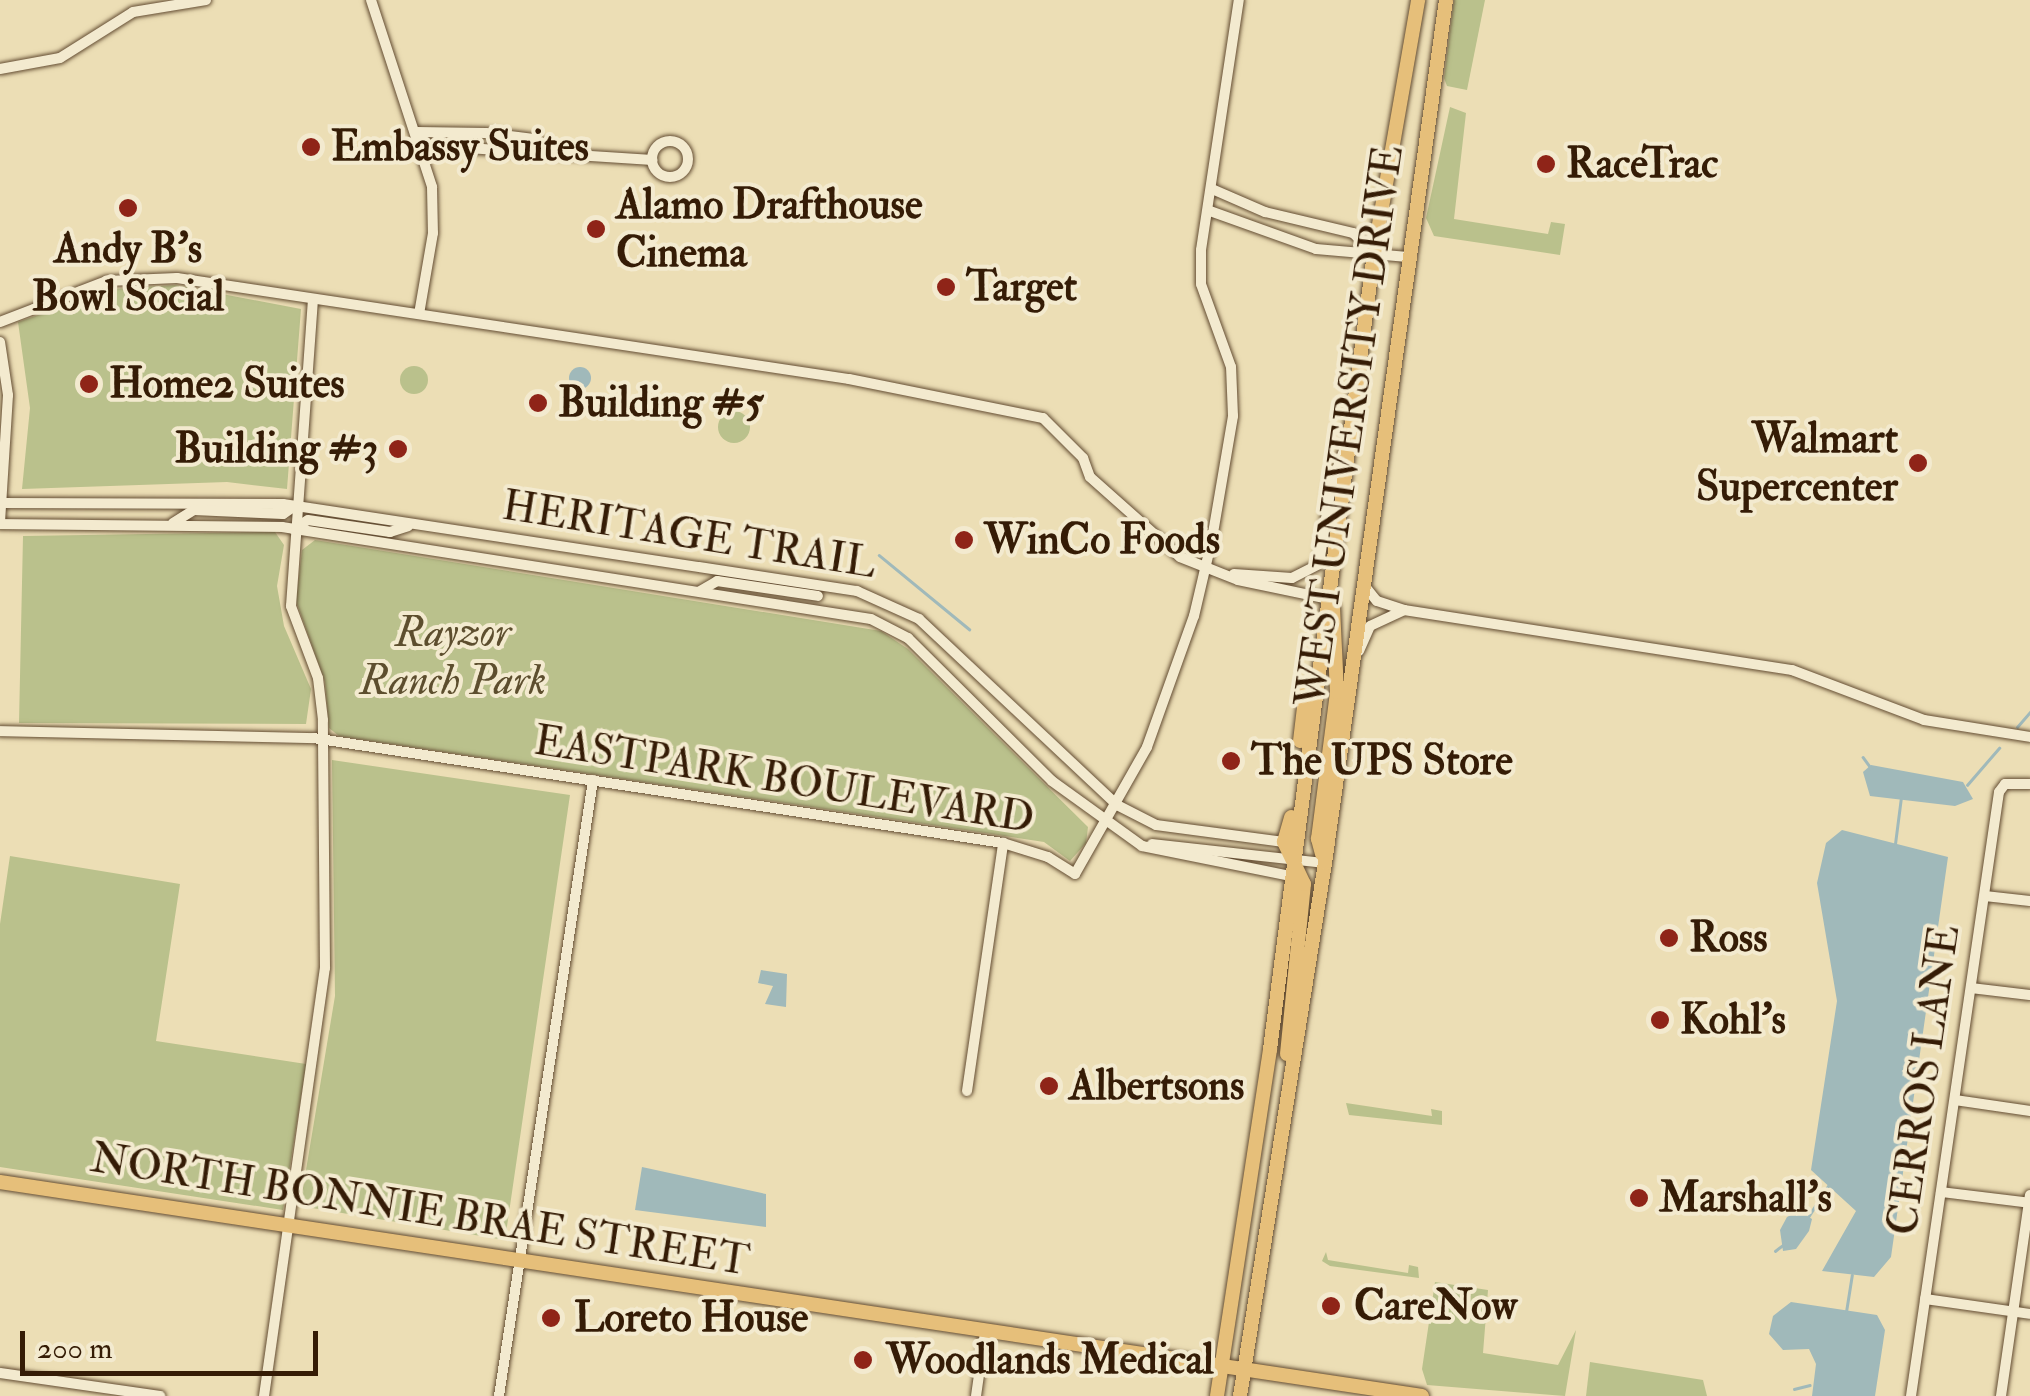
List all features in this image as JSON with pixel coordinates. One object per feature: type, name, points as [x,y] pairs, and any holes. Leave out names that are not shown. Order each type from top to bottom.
[{"type":"main road","name":"WEST UNIVERSITY DRIVE","points":[[1218,1396],[1374,252],[1416,0]]},
{"type":"main road","name":"WEST UNIVERSITY DRIVE","points":[[1240,1396],[1324,864],[1446,0]]},
{"type":"main road","points":[[1324,864],[1318,840],[1338,678],[1331,576]]},
{"type":"main road","points":[[1290,1079],[1288,1020],[1304,884],[1292,868],[1284,842],[1306,691],[1318,677]]},
{"type":"main road","name":"NORTH BONNIE BRAE STREET","points":[[0,1182],[1222,1370],[1422,1396]]},
{"type":"street","points":[[0,69],[60,58],[133,12],[206,0]]},
{"type":"street","points":[[1106,823],[1146,748],[1207,567],[1233,416],[1231,367],[1201,284],[1239,0]]},
{"type":"street","points":[[376,2],[417,132],[433,217],[418,314]]},
{"type":"street","points":[[417,132],[518,137],[550,149],[652,160],[664,176],[689,172],[687,145],[663,143],[652,160]]},
{"type":"street","points":[[420,145],[532,154],[550,149]]},
{"type":"street","points":[[1212,189],[1265,212],[1353,232],[1374,252]]},
{"type":"street","points":[[1210,211],[1316,249],[1359,257],[1374,252],[1408,257]]},
{"type":"street","points":[[0,322],[107,281],[151,276],[849,379],[1044,418],[1083,458],[1090,477],[1161,545],[1207,567],[1328,600]]},
{"type":"street","points":[[264,1396],[321,1020],[323,740],[318,678],[290,606],[293,529],[314,302]]},
{"type":"street","points":[[0,342],[8,395],[0,523]]},
{"type":"street","points":[[1234,574],[1239,570],[1292,578],[1319,564],[1330,486],[1350,435]]},
{"type":"street","name":"HERITAGE TRAIL","points":[[1,502],[216,499],[296,506],[820,583],[886,599],[919,619],[1117,805],[1156,825],[1284,842]]},
{"type":"street","points":[[172,524],[194,510],[283,514],[296,506]]},
{"type":"street","points":[[293,529],[308,520],[390,532],[410,525]]},
{"type":"street","name":"HERITAGE TRAIL","points":[[0,523],[293,529],[890,626],[1052,781],[1136,842],[1292,868],[1324,864]]},
{"type":"street","points":[[542,568],[545,544]]},
{"type":"street","points":[[556,570],[559,546]]},
{"type":"street","points":[[699,592],[717,581],[818,596]]},
{"type":"street","points":[[1363,584],[1377,601],[1404,610],[1792,670],[1924,720],[2030,736]]},
{"type":"street","points":[[1352,666],[1370,626],[1404,610]]},
{"type":"street","name":"EASTPARK BOULEVARD","points":[[0,731],[323,740],[1003,843],[1039,853],[1075,874],[1106,823]]},
{"type":"street","points":[[499,1396],[593,780]]},
{"type":"street","name":"CERROS LANE","points":[[1911,1396],[1999,792],[2013,782],[2030,784]]},
{"type":"street","points":[[966,1091],[1003,843]]},
{"type":"street","points":[[1985,896],[2030,902]]},
{"type":"street","points":[[1971,988],[2030,995]]},
{"type":"street","points":[[1954,1100],[2030,1112]]},
{"type":"street","points":[[1941,1192],[2030,1200],[2001,1396]]},
{"type":"street","points":[[1925,1299],[2030,1314]]},
{"type":"street","points":[[976,1396],[985,1332]]},
{"type":"street","points":[[0,1373],[160,1396]]},
{"type":"green space","points":[[1454,0],[1485,0],[1467,90],[1447,86],[1444,78]]},
{"type":"green space","points":[[1450,107],[1466,113],[1454,219],[1548,234],[1551,222],[1565,224],[1560,255],[1434,236],[1426,218]]},
{"type":"green space","points":[[175,285],[301,309],[287,489],[227,482],[22,489],[30,408],[18,322],[113,289]]},
{"type":"green space","points":[[414,366],[424,370],[428,380],[424,390],[414,394],[404,390],[400,380],[404,370]]},
{"type":"green space","points":[[734,411],[745,416],[750,427],[745,438],[734,443],[723,438],[718,427],[723,416]]},
{"type":"green space","points":[[275,532],[284,545],[277,586],[284,626],[311,689],[306,724],[19,723],[23,536]]},
{"type":"green space","name":"Rayzor Ranch Park","points":[[315,540],[881,631],[908,649],[1088,827],[1086,843],[1070,861],[1044,842],[339,736],[329,728],[325,682],[296,601],[302,550]]},
{"type":"green space","points":[[332,760],[570,795],[505,1240],[300,1206],[335,996]]},
{"type":"green space","points":[[10,856],[180,884],[156,1041],[306,1064],[283,1210],[0,1167],[0,924]]},
{"type":"green space","points":[[1346,1103],[1432,1116],[1431,1109],[1442,1111],[1442,1125],[1349,1115]]},
{"type":"green space","points":[[1326,1252],[1328,1260],[1408,1273],[1409,1265],[1418,1267],[1419,1278],[1330,1266],[1322,1261]]},
{"type":"green space","points":[[1435,1282],[1488,1290],[1483,1353],[1558,1365],[1576,1330],[1565,1396],[1427,1385],[1422,1369]]},
{"type":"green space","points":[[1590,1362],[1703,1380],[1707,1396],[1586,1396]]},
{"type":"water","points":[[580,367],[588,370],[588,386],[580,389],[572,386],[569,378],[572,370]]},
{"type":"water","points":[[1871,765],[1963,782],[1973,799],[1955,806],[1870,796],[1863,772]]},
{"type":"water","points":[[1842,830],[1948,857],[1891,1257],[1874,1277],[1822,1271],[1856,1211],[1811,1170],[1837,1001],[1817,883],[1826,843]]},
{"type":"water","points":[[761,970],[787,974],[786,1007],[765,1004],[773,986],[758,983]]},
{"type":"water","points":[[642,1167],[766,1194],[766,1227],[635,1210]]},
{"type":"water","points":[[1799,1211],[1812,1219],[1809,1231],[1796,1249],[1783,1251],[1780,1230],[1787,1217]]},
{"type":"water","points":[[1791,1302],[1877,1315],[1885,1330],[1875,1396],[1812,1396],[1816,1364],[1809,1349],[1783,1350],[1769,1334],[1773,1316]]},
{"type":"waterway","points":[[879,555],[969,629]]},
{"type":"waterway","points":[[2017,727],[2030,712]]},
{"type":"waterway","points":[[1967,785],[1999,748]]},
{"type":"waterway","points":[[1863,757],[1871,768]]},
{"type":"waterway","points":[[1895,844],[1901,797]]},
{"type":"waterway","points":[[1808,1217],[1828,1186]]},
{"type":"waterway","points":[[1775,1251],[1783,1245]]},
{"type":"waterway","points":[[1846,1312],[1852,1275]]},
{"type":"waterway","points":[[1794,1389],[1810,1385]]},
{"type":"place","name":"Embassy Suites","points":[[311,147]]},
{"type":"place","name":"RaceTrac","points":[[1546,164]]},
{"type":"place","name":"Andy B's Bowl Social","points":[[128,208]]},
{"type":"place","name":"Alamo Drafthouse Cinema","points":[[596,229]]},
{"type":"place","name":"Target","points":[[946,287]]},
{"type":"place","name":"Home2 Suites","points":[[89,384]]},
{"type":"place","name":"Building #5","points":[[538,403]]},
{"type":"place","name":"Building #3","points":[[398,449]]},
{"type":"place","name":"Walmart Supercenter","points":[[1918,463]]},
{"type":"place","name":"WinCo Foods","points":[[964,540]]},
{"type":"place","name":"The UPS Store","points":[[1231,761]]},
{"type":"place","name":"Ross","points":[[1669,938]]},
{"type":"place","name":"Kohl's","points":[[1660,1020]]},
{"type":"place","name":"Albertsons","points":[[1049,1086]]},
{"type":"place","name":"Marshall's","points":[[1639,1198]]},
{"type":"place","name":"CareNow","points":[[1331,1306]]},
{"type":"place","name":"Loreto House","points":[[551,1318]]},
{"type":"place","name":"Woodlands Medical","points":[[863,1360]]}]
